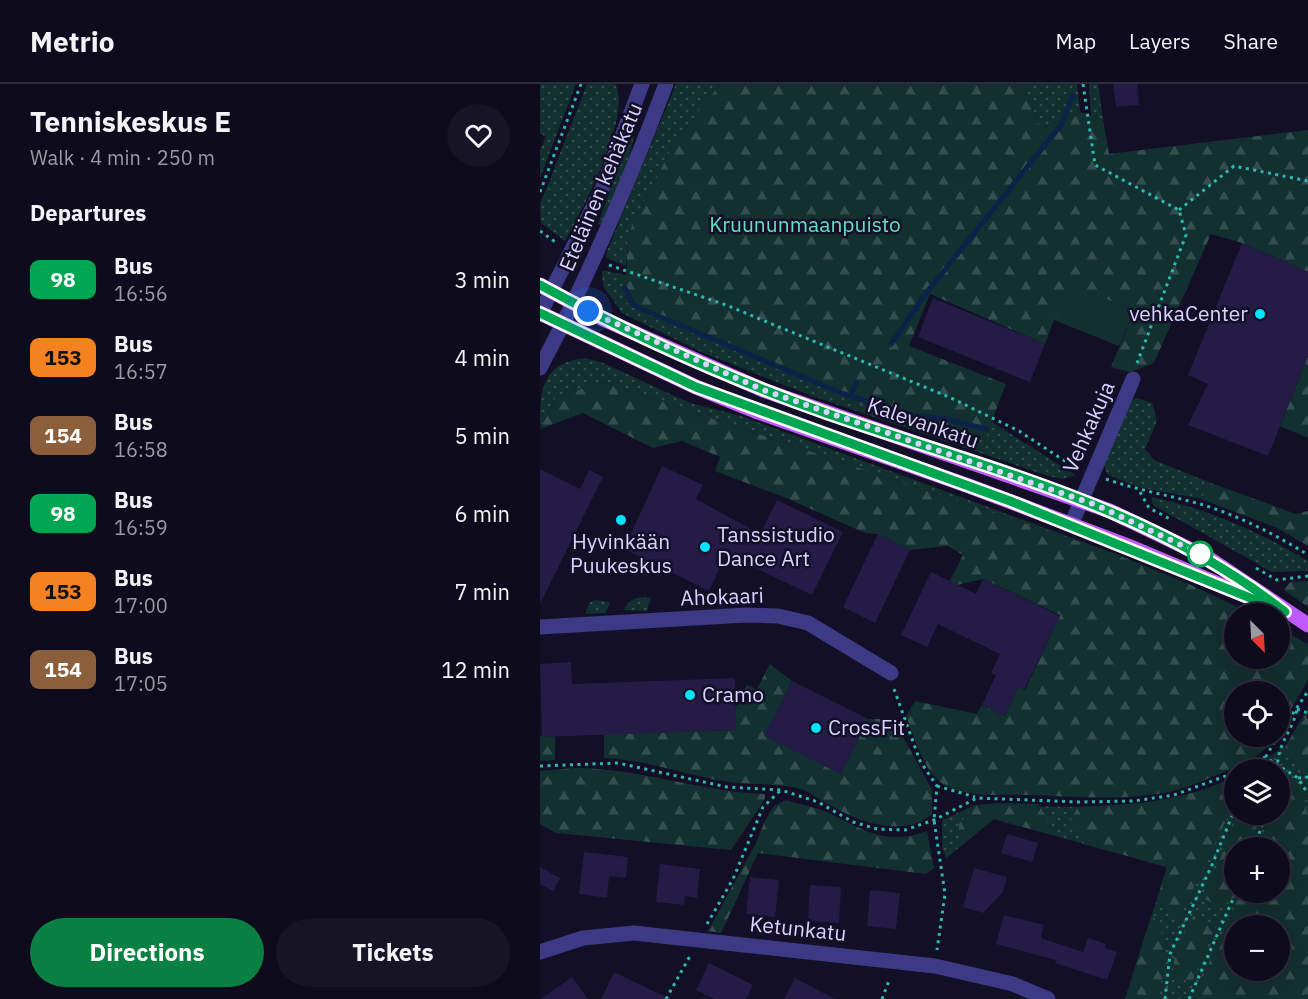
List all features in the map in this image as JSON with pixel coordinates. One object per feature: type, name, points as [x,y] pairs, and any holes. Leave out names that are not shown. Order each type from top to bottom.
[{"type":"main road","name":"Kalevankatu","points":[[546,288],[763,390],[1081,500],[1149,528],[1209,558],[1273,603]]},
{"type":"main road","name":"Kalevankatu","points":[[540,313],[696,387],[747,408],[1071,525],[1263,603]]},
{"type":"main road","name":"Kalevankatu","points":[[1290,615],[1308,625]]},
{"type":"street","name":"Eteläinen kehäkatu","points":[[540,313],[546,288],[602,189],[642,84]]},
{"type":"street","name":"Eteläinen kehäkatu","points":[[540,368],[594,260],[634,168],[666,84]]},
{"type":"street","name":"Vehkakuja","points":[[1071,525],[1133,379]]},
{"type":"street","name":"Ahokaari","points":[[540,627],[746,615],[778,616],[808,623],[891,673]]},
{"type":"street","name":"Ketunkatu","points":[[540,952],[562,943],[608,934],[634,933],[935,966],[994,978],[1048,999]]},
{"type":"path","points":[[540,192],[581,84]]},
{"type":"path","points":[[1083,84],[1095,165],[1179,210],[1186,235],[1137,361],[1133,379]]},
{"type":"path","points":[[1179,210],[1234,166],[1308,181]]},
{"type":"path","points":[[594,260],[726,305],[949,397],[1019,431],[1078,469],[1139,491],[1200,504],[1280,537],[1308,555]]},
{"type":"path","points":[[891,673],[898,707],[920,761],[937,786],[977,798],[1079,802],[1134,801],[1174,795],[1224,777]]},
{"type":"path","points":[[1290,719],[1308,690]]},
{"type":"path","points":[[1297,709],[1308,713]]},
{"type":"path","points":[[1278,759],[1279,747],[1295,721],[1297,709]]},
{"type":"path","points":[[1262,759],[1271,747]]},
{"type":"path","points":[[540,766],[618,763],[727,787],[781,790],[818,802],[853,822],[877,829],[905,830],[934,820],[977,798]]},
{"type":"path","points":[[1290,773],[1298,778],[1308,794]]},
{"type":"path","points":[[1298,778],[1308,777]]},
{"type":"path","points":[[935,966],[945,894],[934,820],[937,786]]},
{"type":"path","points":[[666,999],[733,879],[763,807],[781,790]]},
{"type":"path","points":[[1164,999],[1170,954],[1212,866],[1228,825]]},
{"type":"path","points":[[1189,999],[1231,903]]},
{"type":"path","points":[[882,999],[895,961]]},
{"type":"green space","points":[[540,84],[576,84],[540,178],[540,151],[546,137],[540,133]]},
{"type":"green space","points":[[587,84],[615,84],[619,98],[617,117],[603,163],[565,241],[541,223],[540,205]]},
{"type":"green space","points":[[676,84],[720,84],[674,143],[628,234],[626,266],[606,258],[606,254]]},
{"type":"green space","name":"Kruununmaanpuisto","points":[[720,84],[1023,84],[1041,129],[1080,112],[1103,119],[1109,154],[1308,130],[1308,272],[1242,243],[1211,234],[1154,363],[1130,372],[1111,367],[1134,311],[1074,286],[1054,320],[1045,344],[930,294],[909,346],[1006,384],[985,439],[883,413],[625,302],[628,234],[674,143]]},
{"type":"green space","points":[[1023,84],[1077,84],[1080,112],[1041,129]]},
{"type":"green space","points":[[1089,84],[1098,84],[1103,119],[1091,115]]},
{"type":"green space","points":[[630,135],[634,137],[626,167],[601,225],[598,224]]},
{"type":"green space","points":[[602,270],[626,275],[625,302],[883,413],[985,439],[992,422],[1075,475],[1063,479],[1048,476],[812,396],[701,352],[622,313],[603,286]]},
{"type":"green space","points":[[1074,285],[1134,311],[1119,346],[1054,320]]},
{"type":"green space","points":[[1308,356],[1308,438],[1280,426]]},
{"type":"green space","points":[[585,358],[601,362],[690,403],[738,415],[1116,554],[603,382],[556,397],[540,428],[543,391],[551,373],[570,361]]},
{"type":"green space","points":[[603,382],[1116,554],[1229,603],[1224,603],[1224,669],[1290,669],[1290,634],[1308,644],[1308,680],[1290,711],[1290,681],[1224,681],[1224,747],[1266,747],[1251,759],[1224,759],[1224,772],[1198,783],[1155,794],[1098,798],[979,794],[957,791],[933,775],[923,759],[906,716],[915,701],[977,714],[982,705],[1005,716],[1018,687],[1025,690],[1060,615],[983,579],[957,585],[950,581],[963,555],[948,546],[910,550],[878,534],[865,533],[786,498],[715,471],[720,457],[682,441],[653,448],[583,413],[540,429],[556,397]]},
{"type":"green space","points":[[1137,398],[1152,403],[1157,421],[1145,449],[1154,460],[1211,483],[1201,499],[1138,487],[1107,474],[1104,465],[1132,400]]},
{"type":"green space","points":[[1211,483],[1296,514],[1308,511],[1308,546],[1277,528],[1201,499]]},
{"type":"green space","points":[[1151,497],[1212,514],[1252,531],[1308,561],[1308,571],[1272,572],[1153,505]]},
{"type":"green space","points":[[1308,581],[1308,607],[1284,590],[1290,582]]},
{"type":"green space","points":[[651,598],[647,611],[624,610],[629,602],[635,599]]},
{"type":"green space","points":[[595,600],[610,602],[606,613],[585,614],[590,602]]},
{"type":"green space","points":[[770,664],[792,681],[765,736],[841,774],[868,719],[897,719],[901,733],[932,790],[932,814],[920,822],[907,826],[879,825],[850,816],[798,788],[726,782],[647,764],[604,758],[604,734],[736,730],[735,709],[747,685],[757,689]]},
{"type":"green space","points":[[1308,708],[1308,999],[1125,999],[1167,867],[994,819],[946,858],[942,847],[942,820],[975,805],[1078,807],[1142,804],[1200,792],[1224,781],[1224,825],[1290,825],[1290,759],[1266,759],[1283,747],[1290,747],[1290,738]]},
{"type":"green space","points":[[1303,717],[1308,719],[1308,770],[1304,770],[1287,747],[1290,747],[1290,738]]},
{"type":"green space","points":[[540,736],[555,736],[555,760],[540,761]]},
{"type":"green space","points":[[575,768],[623,772],[717,789],[765,794],[765,799],[731,850],[556,833],[540,824],[540,771]]},
{"type":"green space","points":[[1291,781],[1302,793],[1308,817],[1308,999],[1193,999],[1224,929],[1224,981],[1290,981],[1290,915],[1230,915],[1236,903],[1290,903],[1290,837],[1262,837],[1267,825],[1290,825]]},
{"type":"green space","points":[[1224,783],[1224,825],[1177,922],[1157,900],[1167,867],[1084,844],[1071,819],[1078,807],[1170,798]]},
{"type":"green space","points":[[786,800],[822,810],[860,828],[884,836],[911,836],[927,831],[934,868],[926,874],[758,853],[721,933],[708,931],[773,807]]},
{"type":"green space","points":[[1038,804],[1051,824],[1052,835],[994,819],[959,847],[959,824],[975,805]]},
{"type":"green space","points":[[1233,825],[1257,825],[1253,837],[1228,837]]},
{"type":"green space","points":[[1224,848],[1224,903],[1227,903],[1224,910],[1202,897]]},
{"type":"green space","points":[[1152,914],[1162,934],[1164,944],[1164,966],[1159,999],[1125,999]]},
{"type":"green space","points":[[1194,915],[1216,926],[1191,984],[1173,972],[1177,949]]},
{"type":"building","points":[[1113,84],[1137,84],[1139,105],[1116,107]]},
{"type":"building","name":"vehkaCenter","points":[[1242,243],[1308,272],[1308,356],[1268,456],[1188,425],[1208,384],[1188,375]]},
{"type":"building","points":[[933,298],[1045,344],[1030,382],[918,337]]},
{"type":"building","points":[[662,466],[703,485],[696,499],[760,534],[777,500],[843,532],[812,595],[726,554],[709,591],[624,549]]},
{"type":"building","points":[[540,469],[580,489],[589,470],[603,477],[540,604]]},
{"type":"building","points":[[878,534],[910,550],[875,623],[843,607]]},
{"type":"building","points":[[931,572],[976,594],[983,579],[1060,616],[1024,690],[1018,687],[1005,716],[982,705],[996,675],[991,673],[1000,654],[938,624],[927,647],[901,635]]},
{"type":"building","points":[[571,662],[572,684],[735,678],[736,730],[542,737],[540,664]]},
{"type":"building","name":"CrossFit","points":[[792,681],[868,719],[841,774],[764,736]]},
{"type":"building","points":[[1007,834],[1038,843],[1032,862],[1001,853]]},
{"type":"building","points":[[584,852],[628,857],[626,878],[609,876],[607,898],[579,894]]},
{"type":"building","points":[[660,864],[700,869],[697,898],[685,896],[684,905],[656,902]]},
{"type":"building","points":[[540,867],[560,878],[553,891],[540,884]]},
{"type":"building","points":[[974,868],[1007,877],[1003,892],[983,913],[963,907]]},
{"type":"building","points":[[750,877],[779,880],[775,917],[746,914]]},
{"type":"building","points":[[810,885],[841,887],[839,923],[808,921]]},
{"type":"building","points":[[870,890],[900,893],[896,929],[867,926]]},
{"type":"building","points":[[1004,915],[1044,925],[1041,938],[1083,952],[1088,938],[1106,944],[1105,948],[1117,952],[1107,980],[1055,963],[1056,960],[996,944]]},
{"type":"building","points":[[709,963],[753,985],[746,999],[714,999],[696,990]]},
{"type":"building","points":[[614,972],[670,999],[601,999]]},
{"type":"building","points":[[572,977],[588,999],[541,999]]},
{"type":"building","points":[[795,978],[835,999],[784,999]]},
{"type":"waterway","points":[[891,344],[927,292],[1061,125],[1073,95]]},
{"type":"waterway","points":[[625,288],[632,303],[637,307],[841,393],[910,415],[945,419],[986,429]]},
{"type":"waterway","points":[[851,395],[857,382]]},
{"type":"bus line","name":"98","points":[[540,285],[603,319],[763,390],[1081,500],[1149,528],[1209,558],[1249,584],[1285,612],[1194,576],[1128,546],[1010,501],[758,412],[596,342],[540,313]]},
{"type":"place","name":"vehkaCenter","points":[[1260,314]]},
{"type":"place","name":"Hyvinkään Puukeskus","points":[[621,520]]},
{"type":"place","name":"Tanssistudio Dance Art","points":[[705,547]]},
{"type":"place","name":"Cramo","points":[[690,695]]},
{"type":"place","name":"CrossFit","points":[[816,728]]},
{"type":"route","points":[[588,311],[763,390],[1096,505],[1209,558],[1200,554]]}]
